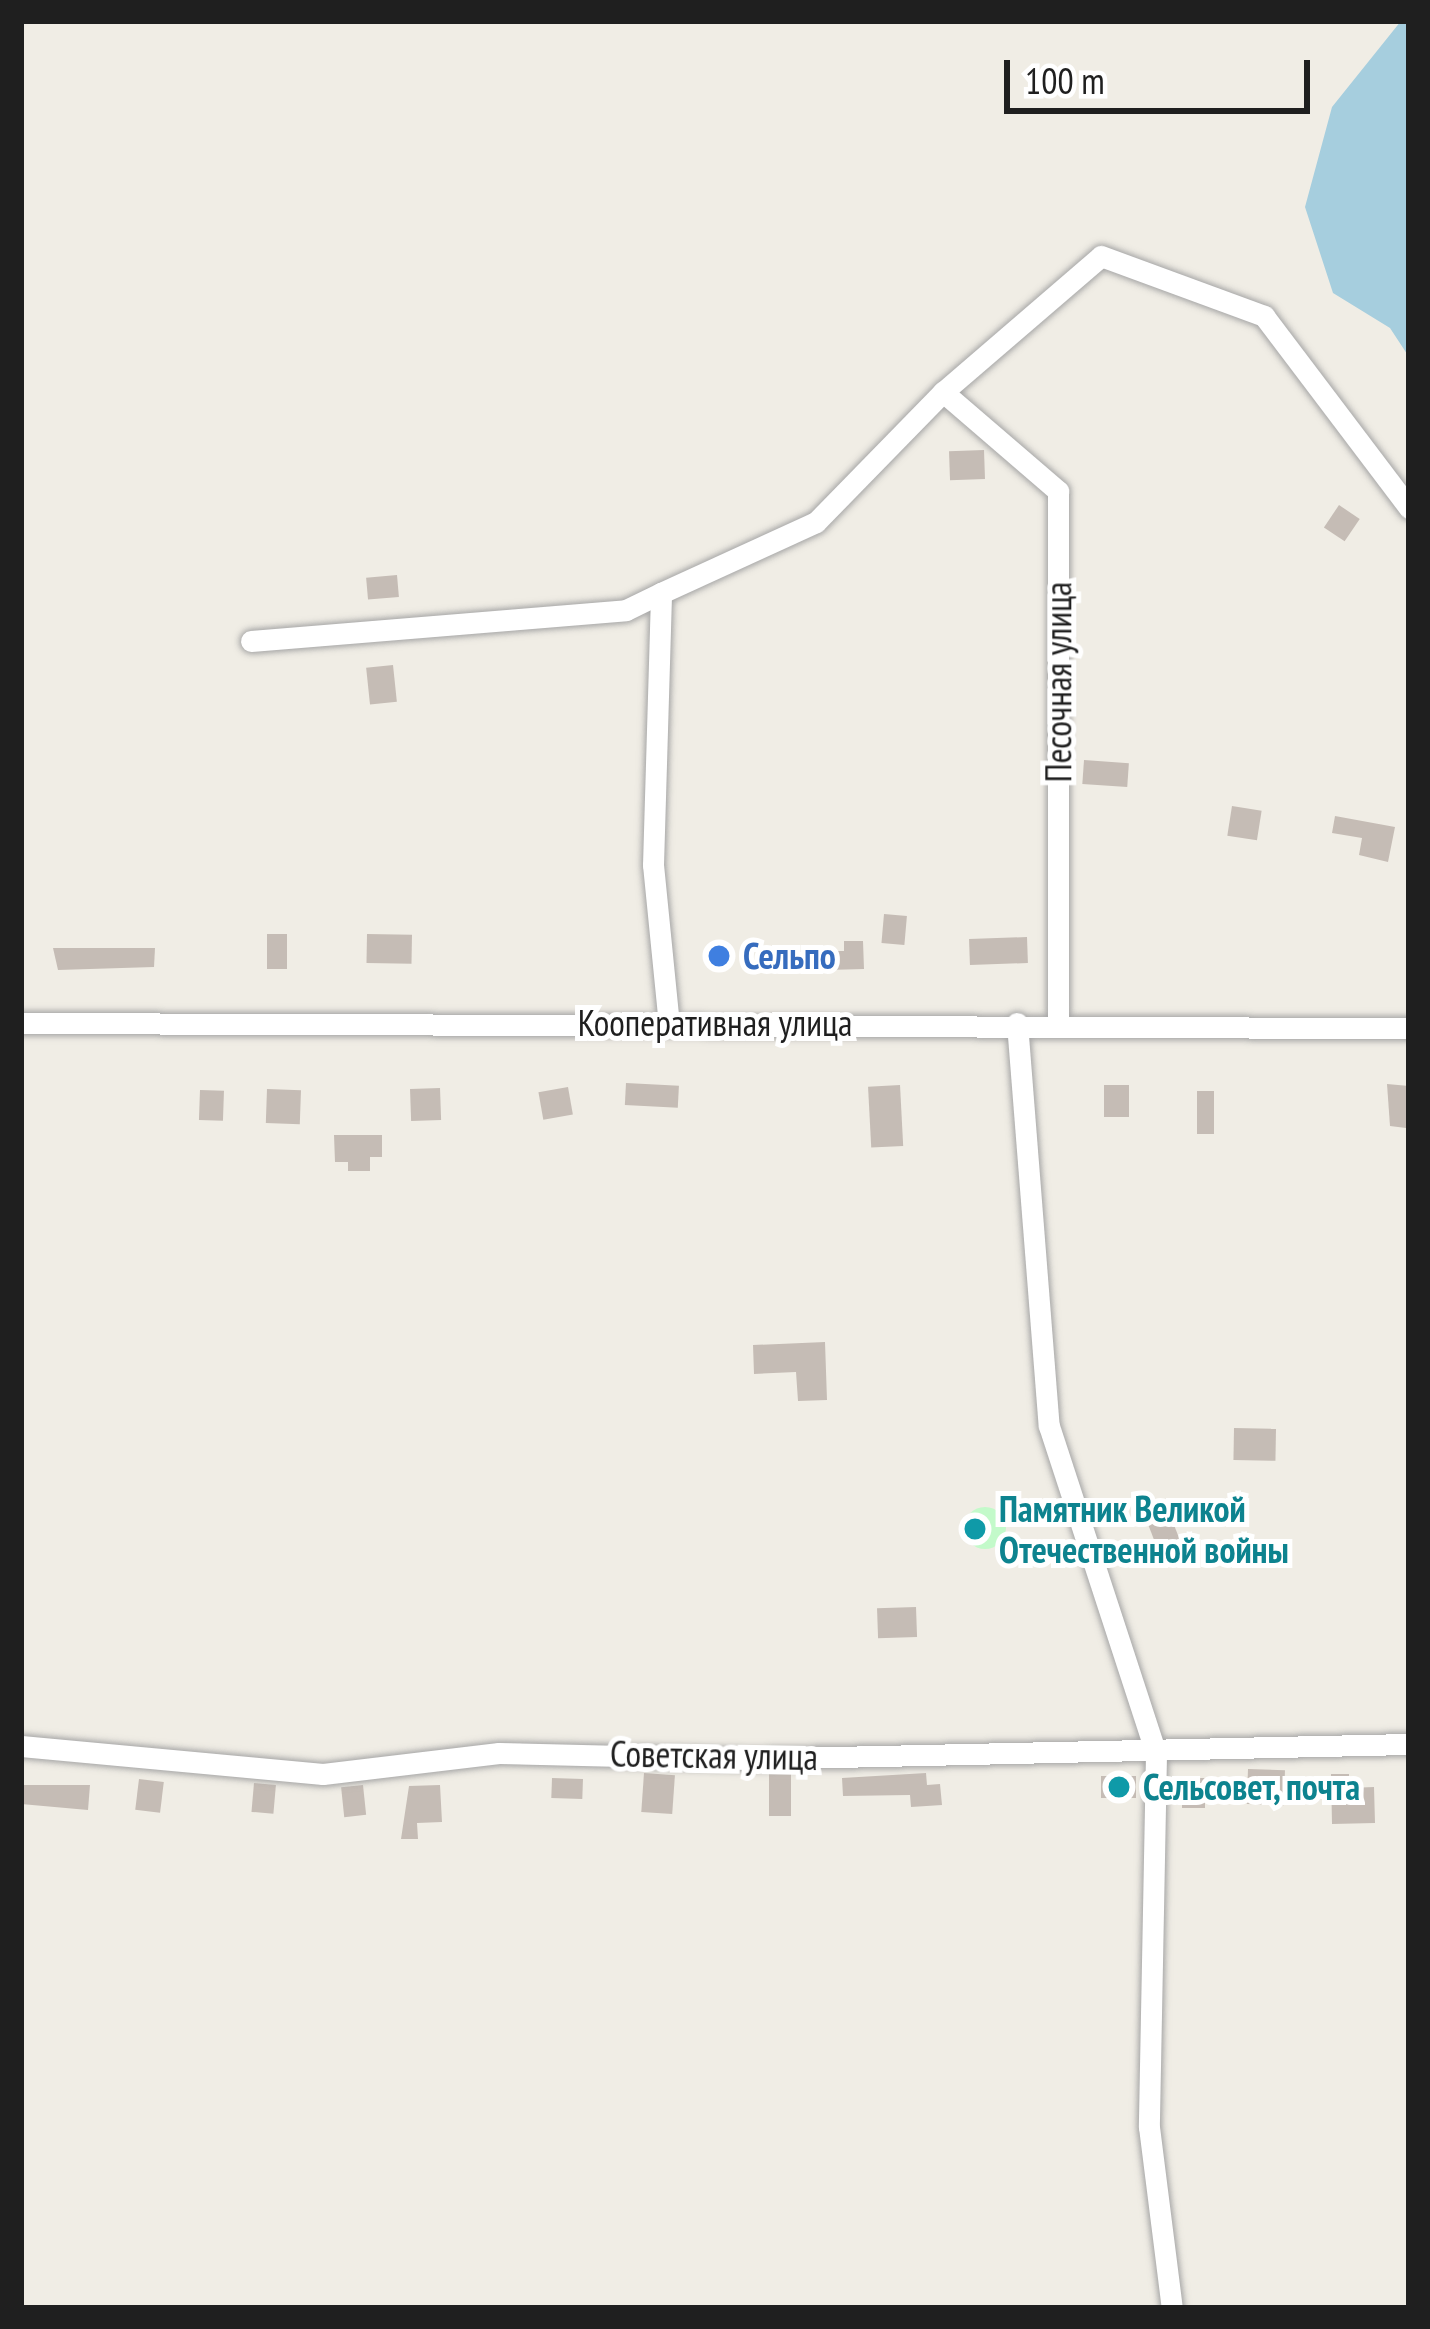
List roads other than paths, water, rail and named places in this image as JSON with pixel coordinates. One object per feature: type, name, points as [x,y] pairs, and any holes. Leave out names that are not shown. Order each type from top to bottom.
[{"type":"street","points":[[251,641],[626,610],[816,522],[943,392],[1101,256],[1264,316],[1409,508]]},
{"type":"street","name":"Песочная улица","points":[[943,392],[1058,491],[1058,1026]]},
{"type":"street","points":[[661,593],[652,865],[669,1025]]},
{"type":"street","points":[[1017,1023],[1049,1426],[1156,1754],[1149,2128],[1172,2308]]},
{"type":"street","name":"Кооперативная улица","points":[[21,1024],[1017,1023],[1409,1028]]},
{"type":"street","name":"Советская улица","points":[[21,1746],[322,1774],[499,1753],[1156,1754],[1409,1744]]},
{"type":"water","points":[[1401,21],[1409,21],[1409,357],[1390,328],[1333,293],[1305,207],[1332,107]]},
{"type":"place","name":"Сельпо","points":[[719,956]]},
{"type":"place","name":"Памятник Великой Отечественной войны","points":[[975,1529]]},
{"type":"place","name":"Сельсовет, почта","points":[[1119,1787]]}]
